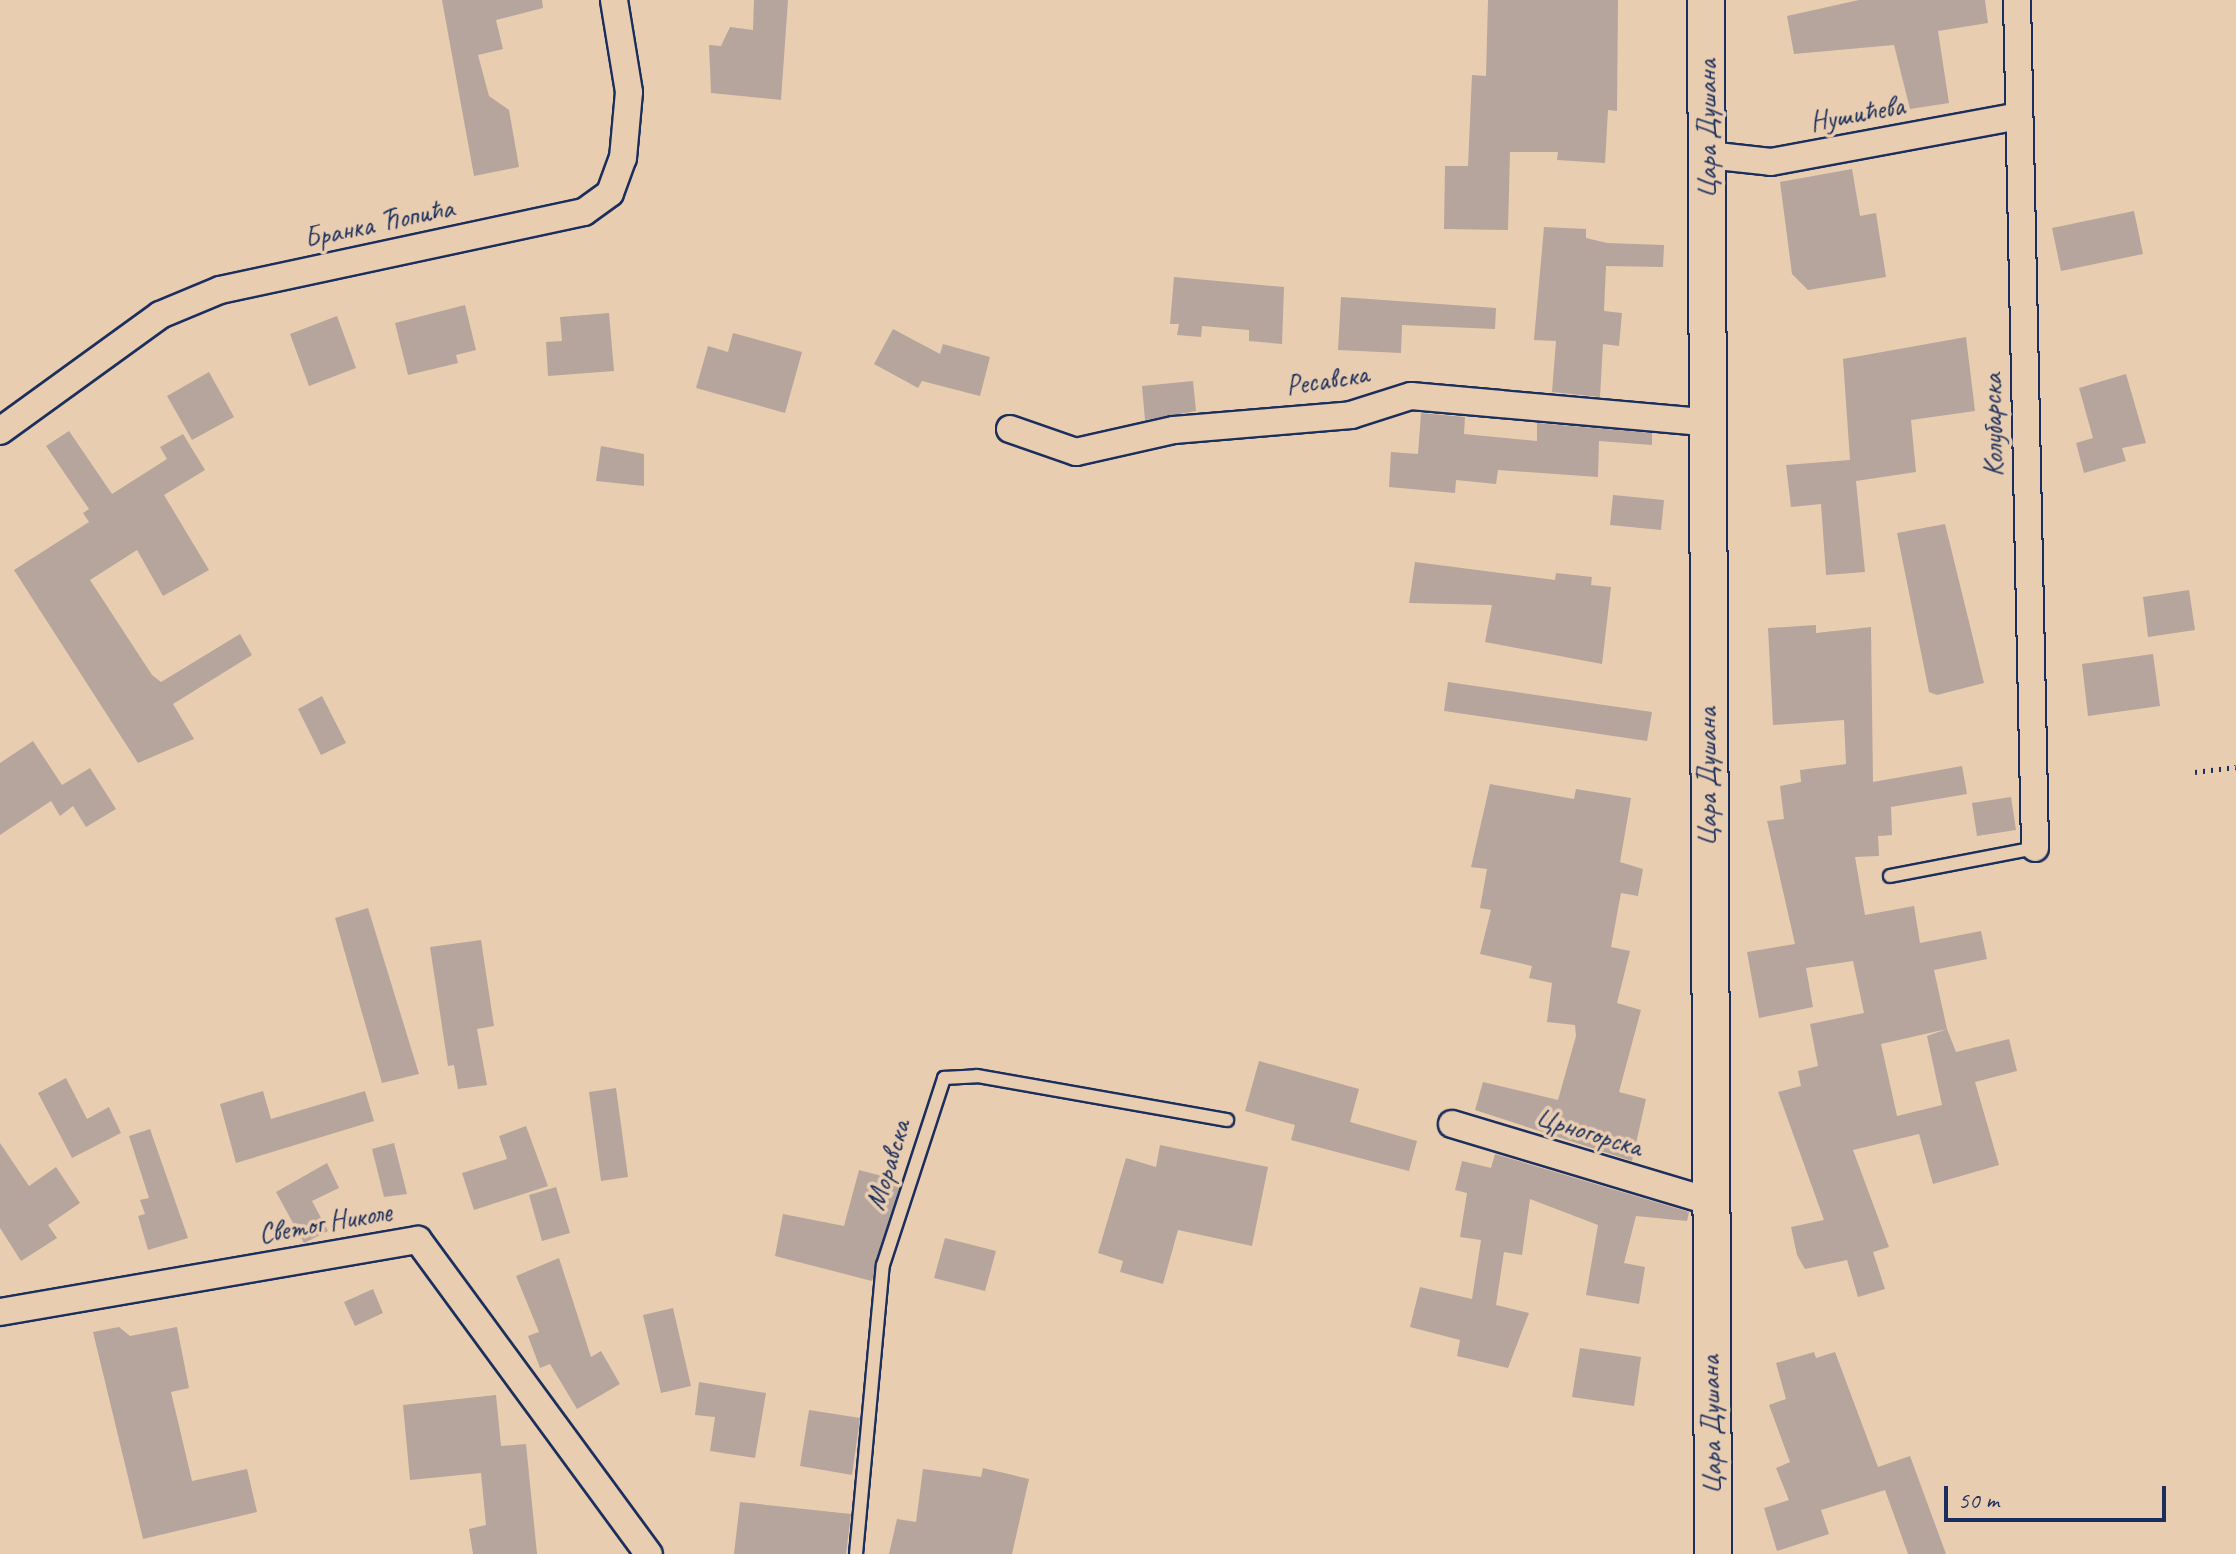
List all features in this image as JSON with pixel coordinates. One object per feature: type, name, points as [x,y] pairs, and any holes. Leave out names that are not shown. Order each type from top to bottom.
[{"type":"main road","name":"Цара Душана","points":[[1706,0],[1708,1201],[1713,1554]]},
{"type":"street","name":"Бранка Ћопића","points":[[0,431],[160,315],[220,290],[593,206],[610,193],[623,158],[629,92],[614,0]]},
{"type":"street","name":"Колубарска","points":[[2017,0],[2035,848]]},
{"type":"street","name":"Нушићева","points":[[1708,155],[1771,162],[2018,116]]},
{"type":"street","name":"Ресавска","points":[[1010,429],[1076,452],[1174,430],[1351,415],[1411,396],[1705,422]]},
{"type":"street","name":"Црногорска","points":[[1452,1124],[1708,1201]]},
{"type":"street","name":"Светог Николе","points":[[0,1312],[418,1240],[649,1554]]},
{"type":"lane","points":[[1890,876],[2035,848]]},
{"type":"lane","name":"Моравска","points":[[856,1554],[883,1265],[944,1078],[977,1076],[1227,1120]]},
{"type":"path","points":[[2195,772],[2236,767]]},
{"type":"building","points":[[442,0],[542,0],[543,8],[496,20],[503,49],[478,55],[489,96],[509,110],[519,167],[474,176]]},
{"type":"building","points":[[754,0],[788,0],[781,100],[711,93],[709,45],[721,46],[730,27],[753,30]]},
{"type":"building","points":[[1488,0],[1618,0],[1617,111],[1608,110],[1605,163],[1557,160],[1558,152],[1510,152],[1508,230],[1444,229],[1445,166],[1468,166],[1472,75],[1486,76]]},
{"type":"building","points":[[1859,0],[1985,0],[1988,23],[1938,31],[1949,103],[1910,109],[1894,45],[1794,54],[1787,16]]},
{"type":"building","points":[[1852,169],[1860,216],[1876,213],[1886,277],[1808,290],[1792,274],[1780,182]]},
{"type":"building","points":[[2134,211],[2143,254],[2061,271],[2052,228]]},
{"type":"building","points":[[1544,227],[1586,229],[1586,238],[1607,243],[1664,245],[1663,267],[1606,266],[1604,311],[1622,313],[1619,346],[1603,344],[1600,397],[1552,392],[1556,341],[1534,340]]},
{"type":"building","points":[[1174,277],[1284,287],[1282,344],[1249,341],[1249,330],[1202,326],[1201,337],[1177,335],[1179,324],[1170,324]]},
{"type":"building","points":[[1341,297],[1496,308],[1495,329],[1402,325],[1401,353],[1338,350]]},
{"type":"building","points":[[465,305],[476,350],[456,355],[458,363],[408,375],[395,323]]},
{"type":"building","points":[[609,313],[614,371],[548,376],[546,342],[562,341],[560,317]]},
{"type":"building","points":[[337,316],[356,368],[309,386],[290,334]]},
{"type":"building","points":[[893,329],[940,354],[943,344],[990,357],[980,396],[922,381],[918,388],[874,364]]},
{"type":"building","points":[[733,333],[802,352],[785,413],[696,388],[708,346],[728,352]]},
{"type":"building","points":[[1966,337],[1975,411],[1911,420],[1916,472],[1856,481],[1865,572],[1826,575],[1821,504],[1791,507],[1786,465],[1850,460],[1843,359]]},
{"type":"building","points":[[209,372],[234,417],[192,440],[167,396]]},
{"type":"building","points":[[2126,374],[2146,443],[2122,448],[2126,461],[2084,473],[2076,443],[2093,438],[2079,388]]},
{"type":"building","points":[[1193,381],[1196,411],[1145,420],[1142,386]]},
{"type":"building","points":[[1421,413],[1465,417],[1464,434],[1537,441],[1537,423],[1652,433],[1652,445],[1599,441],[1598,477],[1498,470],[1496,484],[1456,480],[1455,493],[1389,487],[1391,452],[1418,454]]},
{"type":"building","points":[[69,431],[112,494],[167,459],[160,447],[183,434],[205,470],[164,495],[209,570],[163,596],[137,550],[90,580],[152,675],[161,682],[240,634],[252,655],[173,704],[194,739],[138,763],[14,570],[89,522],[83,513],[89,509],[46,446]]},
{"type":"building","points":[[601,446],[644,454],[644,486],[596,481]]},
{"type":"building","points":[[1613,495],[1664,500],[1661,530],[1610,525]]},
{"type":"building","points":[[1945,524],[1984,683],[1937,695],[1929,692],[1897,533]]},
{"type":"building","points":[[1415,562],[1555,580],[1556,573],[1592,577],[1591,585],[1611,587],[1602,664],[1485,642],[1492,605],[1409,603]]},
{"type":"building","points":[[2189,590],[2195,630],[2148,637],[2143,597]]},
{"type":"building","points":[[1816,625],[1816,633],[1871,627],[1873,782],[1962,766],[1967,794],[1891,807],[1892,835],[1878,836],[1879,856],[1855,857],[1865,915],[1914,906],[1920,943],[1981,931],[1987,959],[1934,970],[1947,1029],[1956,1052],[2009,1039],[2017,1071],[1975,1082],[1999,1165],[1933,1184],[1919,1134],[1853,1150],[1889,1247],[1873,1252],[1885,1289],[1858,1297],[1847,1260],[1805,1269],[1797,1255],[1791,1227],[1824,1220],[1778,1092],[1801,1086],[1798,1071],[1818,1066],[1810,1024],[1864,1013],[1853,961],[1806,968],[1813,1007],[1759,1018],[1747,952],[1795,944],[1767,821],[1784,819],[1780,786],[1801,782],[1800,770],[1846,764],[1844,720],[1773,725],[1768,628]],"holes":[[[1947,1029],[1927,1036],[1942,1105],[1897,1116],[1881,1044]]]},
{"type":"building","points":[[2153,654],[2160,706],[2088,716],[2082,664]]},
{"type":"building","points":[[1448,682],[1652,712],[1647,741],[1444,711]]},
{"type":"building","points":[[322,696],[346,743],[321,755],[298,709]]},
{"type":"building","points":[[33,741],[62,785],[90,768],[116,809],[86,827],[73,806],[60,816],[51,801],[0,835],[0,763]]},
{"type":"building","points":[[1490,784],[1574,799],[1576,789],[1631,798],[1620,862],[1643,869],[1638,896],[1621,893],[1611,947],[1630,951],[1617,1003],[1641,1010],[1619,1092],[1646,1099],[1632,1161],[1475,1110],[1483,1082],[1558,1100],[1576,1036],[1575,1025],[1547,1022],[1552,983],[1529,978],[1532,966],[1480,954],[1491,910],[1480,908],[1487,869],[1471,867]]},
{"type":"building","points":[[2011,797],[2016,830],[1977,836],[1972,803]]},
{"type":"building","points":[[368,908],[419,1074],[382,1083],[335,918]]},
{"type":"building","points":[[481,940],[494,1026],[477,1029],[487,1085],[458,1089],[454,1065],[448,1066],[430,947]]},
{"type":"building","points":[[1259,1061],[1359,1089],[1350,1122],[1417,1141],[1409,1171],[1291,1140],[1295,1125],[1245,1111]]},
{"type":"building","points":[[66,1078],[87,1119],[109,1107],[121,1133],[72,1158],[38,1093]]},
{"type":"building","points":[[616,1088],[628,1177],[601,1181],[589,1092]]},
{"type":"building","points":[[263,1091],[271,1119],[365,1091],[374,1121],[236,1163],[220,1104]]},
{"type":"building","points":[[526,1126],[548,1186],[474,1210],[462,1173],[507,1159],[499,1136]]},
{"type":"building","points":[[150,1129],[188,1238],[148,1250],[138,1216],[145,1214],[140,1200],[149,1198],[129,1136]]},
{"type":"building","points":[[0,1143],[29,1186],[56,1167],[80,1203],[48,1225],[57,1238],[21,1261],[0,1228]]},
{"type":"building","points":[[394,1143],[407,1194],[384,1197],[372,1149]]},
{"type":"building","points":[[1160,1145],[1268,1167],[1252,1246],[1178,1230],[1163,1284],[1120,1272],[1123,1261],[1098,1253],[1126,1158],[1156,1167]]},
{"type":"building","points":[[1495,1154],[1689,1212],[1687,1221],[1636,1216],[1624,1263],[1645,1267],[1639,1304],[1586,1295],[1598,1225],[1530,1199],[1522,1255],[1504,1252],[1496,1305],[1529,1313],[1508,1368],[1457,1356],[1460,1340],[1410,1327],[1420,1287],[1472,1299],[1481,1240],[1460,1237],[1467,1193],[1455,1190],[1462,1161],[1491,1168]]},
{"type":"building","points":[[327,1163],[339,1188],[312,1201],[328,1231],[304,1243],[276,1192]]},
{"type":"building","points":[[859,1170],[901,1181],[872,1281],[775,1256],[783,1214],[844,1226]]},
{"type":"building","points":[[556,1187],[570,1233],[542,1241],[529,1195]]},
{"type":"building","points":[[945,1238],[996,1251],[985,1291],[934,1278]]},
{"type":"building","points":[[559,1258],[591,1357],[601,1351],[620,1384],[577,1409],[550,1364],[540,1368],[528,1336],[539,1332],[516,1276]]},
{"type":"building","points":[[373,1289],[383,1313],[355,1326],[344,1302]]},
{"type":"building","points":[[673,1308],[691,1386],[661,1393],[643,1315]]},
{"type":"building","points":[[119,1327],[130,1336],[177,1327],[189,1388],[171,1392],[192,1481],[247,1469],[257,1512],[143,1539],[93,1332]]},
{"type":"building","points":[[1580,1348],[1641,1357],[1634,1406],[1572,1397]]},
{"type":"building","points":[[1814,1352],[1816,1358],[1835,1352],[1878,1467],[1910,1456],[1946,1554],[1908,1554],[1885,1490],[1821,1510],[1829,1534],[1777,1551],[1764,1508],[1789,1500],[1776,1468],[1790,1462],[1769,1405],[1786,1399],[1776,1363]]},
{"type":"building","points":[[699,1382],[766,1393],[755,1458],[710,1451],[715,1417],[695,1415]]},
{"type":"building","points":[[496,1395],[501,1446],[526,1444],[537,1554],[473,1554],[469,1529],[486,1525],[481,1473],[410,1480],[403,1405]]},
{"type":"building","points":[[809,1410],[860,1418],[852,1475],[800,1466]]},
{"type":"building","points":[[983,1468],[1029,1479],[1012,1554],[889,1554],[897,1519],[916,1522],[923,1469],[981,1477]]},
{"type":"building","points":[[740,1502],[851,1514],[846,1554],[734,1554]]}]
